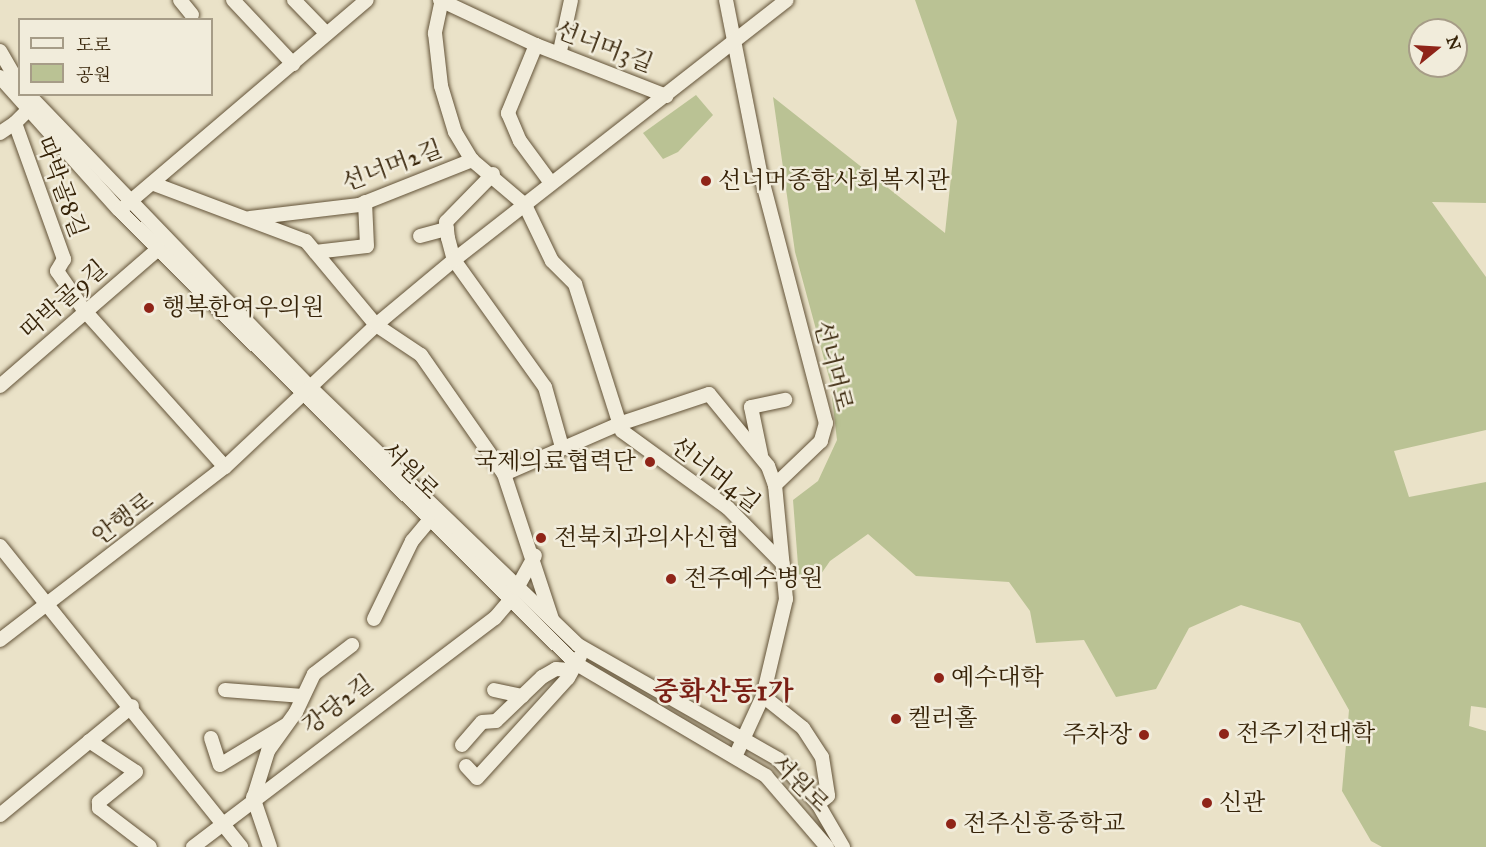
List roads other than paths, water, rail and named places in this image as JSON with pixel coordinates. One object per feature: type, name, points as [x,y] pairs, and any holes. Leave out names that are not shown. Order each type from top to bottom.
[{"type":"street","points":[[180,0],[192,15]]},
{"type":"street","points":[[233,0],[292,64]]},
{"type":"street","points":[[294,0],[327,34]]},
{"type":"street","points":[[119,210],[154,184],[367,0]]},
{"type":"street","points":[[560,51],[571,0]]},
{"type":"street","name":"선너머로","points":[[726,0],[732,43],[826,423],[817,445],[775,485]]},
{"type":"street","name":"선너머3길","points":[[307,392],[376,325],[454,260],[787,0]]},
{"type":"street","points":[[525,205],[494,174],[472,160],[448,114],[441,86],[435,33],[441,2],[536,45]]},
{"type":"street","name":"선너머3길","points":[[551,183],[520,141],[508,113],[536,45],[560,51],[666,96]]},
{"type":"street","points":[[0,51],[18,82]]},
{"type":"street","name":"서원로","points":[[0,77],[27,111],[119,210],[514,594],[547,624],[584,649],[744,737],[778,759],[818,804],[843,847]]},
{"type":"street","name":"서원로","points":[[30,96],[131,200],[428,522],[514,594]]},
{"type":"street","name":"따박골8길","points":[[27,111],[15,123],[64,260],[57,271],[84,310]]},
{"type":"street","points":[[0,133],[15,123]]},
{"type":"street","name":"선너머2길","points":[[154,184],[250,218],[365,202],[472,160]]},
{"type":"street","points":[[494,174],[446,222],[454,260],[483,297],[545,387],[562,447]]},
{"type":"street","points":[[315,252],[366,246],[365,202]]},
{"type":"street","name":"선너머4길","points":[[525,205],[552,261],[575,284],[619,424],[647,452],[728,508],[783,564]]},
{"type":"street","points":[[250,218],[306,241],[376,325],[421,355],[482,446],[504,474],[535,556],[547,624]]},
{"type":"street","points":[[420,236],[447,229]]},
{"type":"street","name":"따박골9길","points":[[0,386],[84,310],[158,249]]},
{"type":"street","points":[[84,310],[225,467]]},
{"type":"street","name":"안행로","points":[[0,640],[225,467],[307,392]]},
{"type":"street","name":"선너머4길","points":[[504,474],[619,424],[709,394],[761,458],[775,485]]},
{"type":"street","points":[[761,458],[750,407],[785,399]]},
{"type":"street","points":[[735,757],[763,696],[786,599],[775,485]]},
{"type":"street","points":[[374,619],[412,541],[428,522]]},
{"type":"street","points":[[0,546],[132,706],[242,847]]},
{"type":"street","points":[[514,594],[535,556]]},
{"type":"street","name":"강당2길","points":[[194,847],[221,821],[495,618],[514,594]]},
{"type":"street","name":"서원로","points":[[547,624],[573,666],[766,776],[823,845]]},
{"type":"street","points":[[270,847],[253,797],[268,751],[286,725],[314,674],[352,645]]},
{"type":"street","points":[[465,766],[477,778],[573,666],[584,649]]},
{"type":"street","points":[[462,745],[482,722],[496,721],[522,696],[556,669],[573,666]]},
{"type":"street","points":[[225,690],[303,696]]},
{"type":"street","points":[[494,690],[522,696]]},
{"type":"street","points":[[763,696],[803,728],[822,757],[828,796],[818,804]]},
{"type":"street","points":[[0,815],[132,706]]},
{"type":"street","points":[[211,738],[220,765],[273,728],[286,725]]},
{"type":"street","points":[[89,741],[136,772],[99,808],[150,847]]},
{"type":"place","name":"선너머종합사회복지관","points":[[706,181]]},
{"type":"place","name":"행복한여우의원","points":[[149,308]]},
{"type":"place","name":"국제의료협력단","points":[[650,462]]},
{"type":"place","name":"전북치과의사신협","points":[[541,538]]},
{"type":"place","name":"전주예수병원","points":[[671,579]]},
{"type":"place","name":"예수대학","points":[[939,678]]},
{"type":"place","name":"켈러홀","points":[[896,719]]},
{"type":"place","name":"전주기전대학","points":[[1224,734]]},
{"type":"place","name":"주차장","points":[[1144,735]]},
{"type":"place","name":"신관","points":[[1207,803]]},
{"type":"place","name":"전주신흥중학교","points":[[951,824]]},
{"type":"district","name":"중화산동1가","points":[[723,691]]}]
